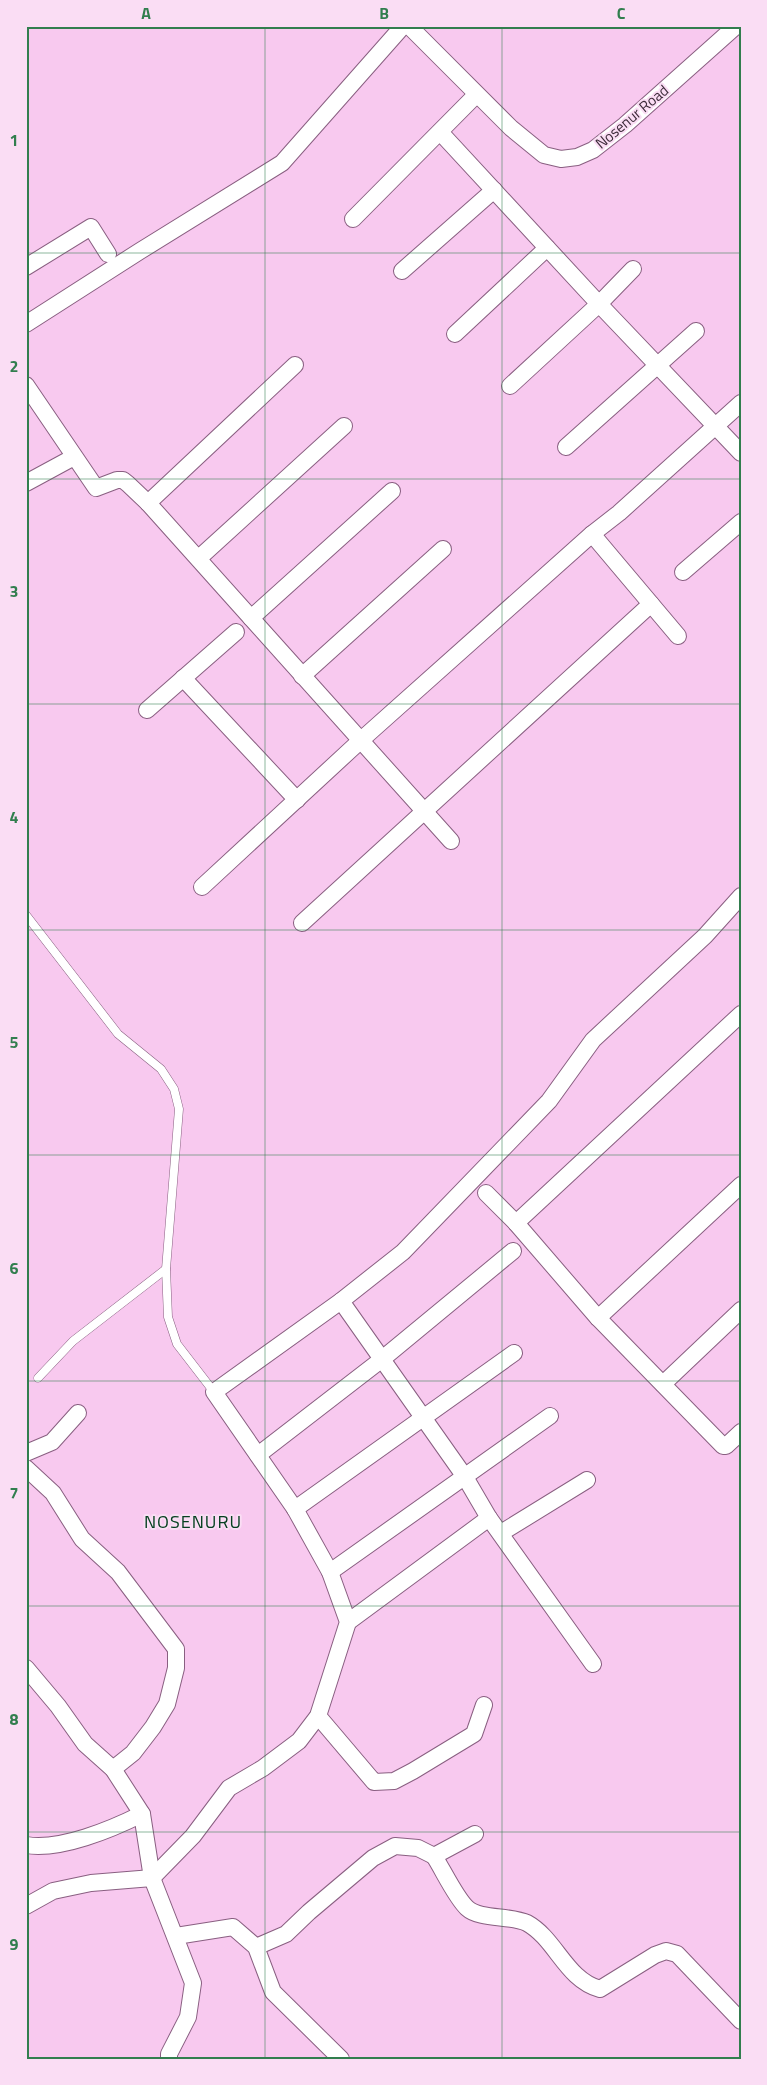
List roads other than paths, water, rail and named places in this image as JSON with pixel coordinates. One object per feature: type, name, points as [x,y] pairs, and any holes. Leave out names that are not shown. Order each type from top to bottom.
[{"type":"street","points":[[26,324],[282,163],[404,26]]},
{"type":"street","name":"Nosenur Road","points":[[409,26],[511,128],[544,155],[561,159],[577,157],[593,150],[625,125],[736,26]]},
{"type":"street","points":[[353,219],[476,95]]},
{"type":"street","points":[[440,132],[599,304],[741,453]]},
{"type":"street","points":[[402,271],[494,190]]},
{"type":"street","points":[[26,267],[91,227],[108,254]]},
{"type":"street","points":[[454,334],[547,248]]},
{"type":"street","points":[[510,386],[599,304],[633,269]]},
{"type":"street","points":[[566,446],[696,331]]},
{"type":"street","points":[[148,503],[295,365]]},
{"type":"street","points":[[27,388],[96,488],[117,480],[123,480],[148,503],[451,841]]},
{"type":"street","points":[[202,887],[360,741],[741,403]]},
{"type":"street","points":[[199,558],[344,426]]},
{"type":"street","points":[[26,483],[74,458]]},
{"type":"street","points":[[251,618],[392,491]]},
{"type":"street","points":[[683,572],[741,522]]},
{"type":"street","points":[[592,534],[678,636]]},
{"type":"street","points":[[302,676],[442,549]]},
{"type":"street","points":[[302,923],[423,810],[651,604]]},
{"type":"street","points":[[147,710],[236,632]]},
{"type":"street","points":[[183,678],[297,800]]},
{"type":"street","points":[[348,1622],[330,1572],[295,1509],[214,1392],[342,1301],[402,1252],[549,1101],[593,1040],[705,936],[741,896]]},
{"type":"street","points":[[516,1223],[741,1014]]},
{"type":"street","points":[[598,1318],[741,1185]]},
{"type":"street","points":[[486,1193],[516,1223],[598,1318],[723,1446],[726,1446],[741,1432]]},
{"type":"street","points":[[258,1455],[381,1360],[513,1251]]},
{"type":"street","points":[[342,1301],[381,1360],[464,1477],[489,1518],[593,1664]]},
{"type":"street","points":[[663,1384],[741,1310]]},
{"type":"street","points":[[295,1509],[424,1419],[514,1353]]},
{"type":"street","points":[[26,1453],[52,1442],[78,1414]]},
{"type":"street","points":[[330,1572],[550,1416]]},
{"type":"street","points":[[26,1468],[53,1493],[82,1539],[118,1572],[176,1649],[176,1668],[167,1704],[153,1727],[133,1752],[113,1769]]},
{"type":"street","points":[[501,1533],[587,1480]]},
{"type":"street","points":[[26,1906],[53,1891],[91,1884],[152,1878],[193,1836],[229,1788],[263,1768],[299,1741],[318,1716],[348,1622],[489,1518]]},
{"type":"street","points":[[26,1668],[58,1706],[85,1744],[113,1769],[142,1814],[152,1878],[193,1983],[188,2017],[169,2054],[169,2059]]},
{"type":"street","points":[[318,1716],[374,1782],[394,1781],[414,1772],[474,1734],[484,1705]]},
{"type":"street","points":[[26,1845],[59,1843],[108,1831],[142,1814]]},
{"type":"street","points":[[434,1856],[475,1834]]},
{"type":"street","points":[[256,1947],[286,1934],[373,1858],[395,1846],[418,1848],[434,1856],[466,1907],[474,1913],[526,1923],[541,1934],[562,1960],[588,1986],[600,1989],[655,1955],[666,1951],[677,1954],[741,2021]]},
{"type":"street","points":[[176,1936],[233,1927],[256,1947],[273,1992],[341,2059]]},
{"type":"lane","points":[[26,915],[118,1034],[161,1069],[174,1089],[179,1108],[166,1269],[168,1316],[177,1344],[214,1392]]},
{"type":"lane","points":[[38,1378],[72,1342],[166,1269]]},
{"type":"district","name":"NOSENURU","points":[[193,1522]]}]
